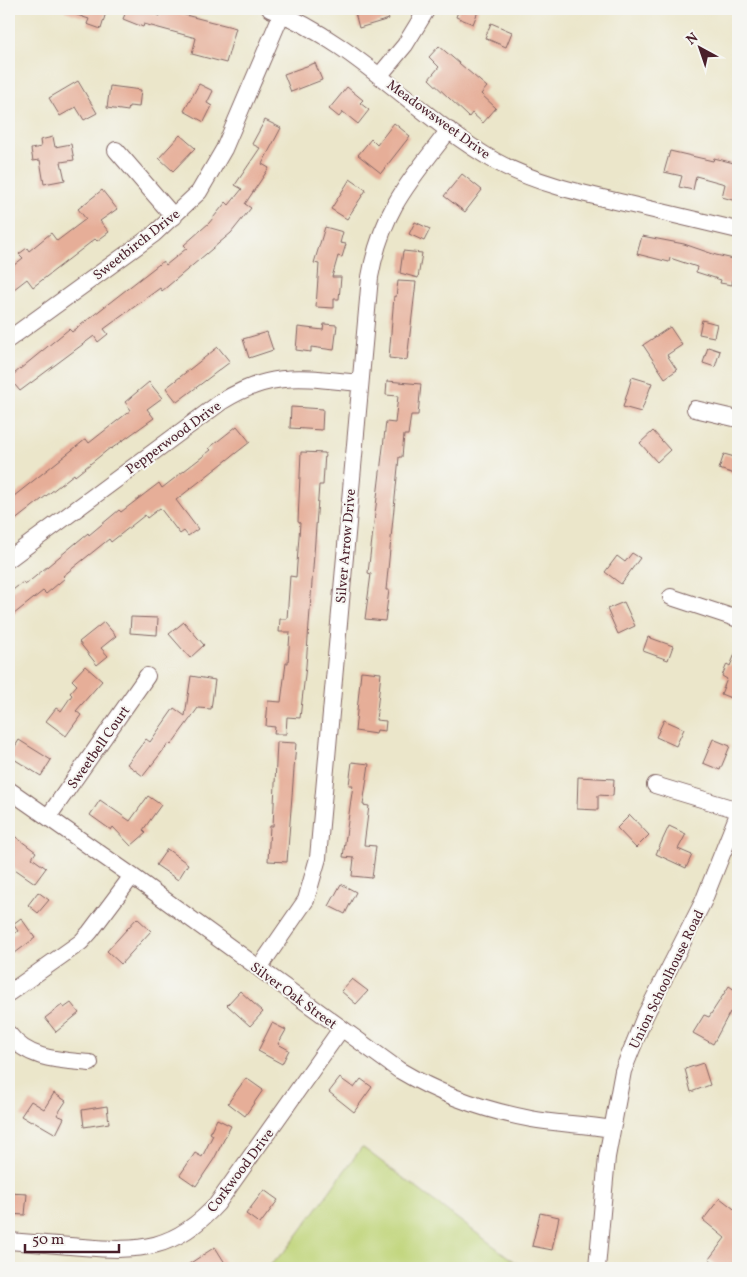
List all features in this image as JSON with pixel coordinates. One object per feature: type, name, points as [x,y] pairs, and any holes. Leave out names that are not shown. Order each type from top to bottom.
[{"type":"street","points":[[380,75],[405,45],[427,9]]},
{"type":"street","name":"Meadowsweet Drive","points":[[276,11],[311,27],[380,75],[450,130],[495,161],[542,182],[571,191],[738,230]]},
{"type":"street","name":"Sweetbirch Drive","points":[[10,336],[154,234],[199,192],[224,149],[276,11]]},
{"type":"street","name":"Silver Arrow Drive","points":[[259,968],[306,900],[318,858],[370,276],[381,232],[402,192],[450,130]]},
{"type":"street","points":[[116,150],[174,217]]},
{"type":"street","name":"Pepperwood Drive","points":[[9,558],[221,402],[241,390],[273,379],[360,382]]},
{"type":"street","points":[[695,409],[738,419]]},
{"type":"street","points":[[671,597],[738,619]]},
{"type":"street","name":"Sweetbell Court","points":[[48,817],[147,676]]},
{"type":"street","points":[[655,785],[738,812]]},
{"type":"street","name":"Silver Oak Street","points":[[9,790],[132,876],[220,943],[259,968],[399,1070],[455,1100],[478,1107],[533,1120],[611,1129]]},
{"type":"street","name":"Union Schoolhouse Road","points":[[597,1268],[611,1129],[623,1071],[633,1042],[703,902],[738,812]]},
{"type":"street","points":[[9,993],[81,942],[132,876]]},
{"type":"street","name":"Corkwood Drive","points":[[9,1241],[129,1250],[162,1244],[191,1229],[217,1204],[341,1028]]},
{"type":"street","points":[[9,1034],[23,1047],[38,1056],[90,1063]]},
{"type":"green space","points":[[362,1147],[523,1268],[267,1268],[288,1248]]},
{"type":"building","points":[[65,9],[107,9],[101,29],[87,24],[89,19],[65,11]]},
{"type":"building","points":[[127,9],[143,9],[160,16],[162,9],[236,28],[226,63],[192,54],[196,38],[144,24],[143,27],[123,19]]},
{"type":"building","points":[[354,9],[386,9],[389,19],[359,28]]},
{"type":"building","points":[[459,9],[479,9],[473,24],[456,17]]},
{"type":"building","points":[[491,23],[512,32],[506,47],[485,38]]},
{"type":"building","points":[[439,46],[487,87],[481,94],[496,108],[483,123],[472,113],[469,117],[429,79],[439,67],[429,57]]},
{"type":"building","points":[[315,63],[322,80],[291,92],[284,74]]},
{"type":"building","points":[[78,81],[97,113],[84,120],[76,107],[60,116],[49,98]]},
{"type":"building","points":[[199,84],[213,91],[207,103],[212,106],[204,122],[184,111]]},
{"type":"building","points":[[110,86],[141,90],[139,107],[129,106],[128,111],[107,108]]},
{"type":"building","points":[[347,87],[363,100],[360,103],[369,110],[358,124],[343,112],[339,117],[329,109]]},
{"type":"building","points":[[265,120],[281,128],[262,164],[269,168],[245,204],[251,208],[231,233],[162,291],[160,288],[104,329],[108,334],[98,342],[94,336],[20,391],[9,378],[69,329],[72,332],[163,261],[166,265],[187,248],[184,245],[209,223],[226,202],[229,205],[242,189],[235,185],[260,148],[252,144]]},
{"type":"building","points":[[394,123],[410,136],[381,173],[358,155],[371,139],[377,145]]},
{"type":"building","points":[[180,135],[195,148],[173,171],[159,158]]},
{"type":"building","points":[[53,137],[55,147],[71,144],[74,160],[61,162],[65,180],[44,184],[40,160],[33,161],[31,149],[41,147],[40,140]]},
{"type":"building","points":[[670,151],[713,161],[714,158],[738,164],[736,201],[722,197],[725,184],[696,176],[693,190],[679,187],[682,176],[664,172]]},
{"type":"building","points":[[462,174],[482,190],[465,212],[444,196]]},
{"type":"building","points":[[350,179],[366,190],[347,219],[331,209]]},
{"type":"building","points":[[102,190],[117,209],[100,221],[109,232],[97,241],[95,239],[33,287],[27,279],[9,293],[9,269],[23,258],[19,254],[27,248],[29,251],[51,233],[57,241],[86,219],[78,209]]},
{"type":"building","points":[[415,222],[430,229],[424,241],[409,234]]},
{"type":"building","points":[[325,227],[343,232],[340,243],[346,244],[342,257],[338,256],[332,277],[341,277],[339,299],[334,299],[334,308],[316,307],[319,264],[314,263]]},
{"type":"building","points":[[642,236],[684,244],[738,260],[738,278],[733,277],[732,285],[720,283],[721,280],[696,272],[697,267],[670,258],[669,262],[637,254]]},
{"type":"building","points":[[403,251],[422,253],[418,278],[400,273]]},
{"type":"building","points":[[398,281],[416,282],[407,360],[389,358],[394,296],[396,297]]},
{"type":"building","points":[[702,320],[717,324],[714,337],[699,334]]},
{"type":"building","points":[[324,324],[337,325],[334,350],[311,347],[311,352],[296,350],[298,327],[323,330]]},
{"type":"building","points":[[670,327],[682,345],[667,355],[677,370],[665,378],[643,345]]},
{"type":"building","points":[[267,332],[273,350],[249,358],[243,339]]},
{"type":"building","points":[[218,347],[230,362],[177,402],[166,388]]},
{"type":"building","points":[[708,347],[720,351],[715,367],[703,363]]},
{"type":"building","points":[[632,377],[652,383],[641,412],[623,407]]},
{"type":"building","points":[[387,381],[421,384],[418,415],[411,415],[408,435],[404,435],[402,457],[399,457],[386,590],[389,590],[385,621],[365,619],[371,574],[368,573],[386,422],[395,423],[398,396],[386,395]]},
{"type":"building","points":[[149,382],[162,398],[147,409],[154,418],[110,448],[75,476],[74,474],[9,525],[9,500],[86,439],[89,443],[131,410],[125,402]]},
{"type":"building","points":[[291,407],[323,409],[322,430],[290,428]]},
{"type":"building","points":[[237,426],[250,442],[176,500],[198,529],[188,536],[184,531],[180,534],[160,508],[147,518],[145,515],[111,542],[109,539],[63,576],[65,578],[46,594],[43,591],[9,618],[9,593],[23,582],[25,585],[119,510],[121,512],[159,483],[162,488],[211,450],[209,448]]},
{"type":"building","points":[[653,431],[670,450],[657,462],[640,443]]},
{"type":"building","points":[[301,452],[325,453],[323,485],[319,485],[306,666],[300,718],[287,717],[286,734],[274,734],[275,727],[266,726],[268,701],[281,702],[286,663],[288,663],[290,632],[279,632],[280,619],[287,619],[290,576],[296,577],[300,523],[298,522]]},
{"type":"building","points":[[724,454],[738,458],[738,475],[719,469]]},
{"type":"building","points":[[632,553],[640,558],[621,584],[605,572],[617,556],[625,562]]},
{"type":"building","points":[[624,602],[635,626],[618,634],[607,609]]},
{"type":"building","points":[[131,617],[158,618],[157,635],[130,633]]},
{"type":"building","points":[[104,622],[116,636],[101,648],[108,656],[97,665],[79,642]]},
{"type":"building","points":[[184,622],[204,645],[190,658],[169,634]]},
{"type":"building","points":[[648,637],[673,646],[668,660],[643,651]]},
{"type":"building","points":[[738,647],[738,701],[721,694],[727,679],[722,676],[727,664],[730,666]]},
{"type":"building","points":[[85,666],[102,681],[76,711],[81,715],[66,736],[46,721],[56,708],[61,711],[72,695],[70,693],[77,685],[72,680]]},
{"type":"building","points":[[361,671],[381,673],[376,720],[386,721],[385,731],[377,730],[376,734],[355,731]]},
{"type":"building","points":[[191,676],[215,680],[211,709],[198,708],[171,745],[169,743],[143,776],[127,764],[146,739],[150,742],[174,708],[185,716]]},
{"type":"building","points":[[664,720],[684,729],[676,746],[656,737]]},
{"type":"building","points":[[713,739],[730,746],[720,770],[703,763]]},
{"type":"building","points":[[19,740],[51,760],[41,776],[9,756]]},
{"type":"building","points":[[277,742],[296,743],[287,862],[268,861],[270,826],[273,826]]},
{"type":"building","points":[[352,762],[369,764],[363,805],[369,806],[364,845],[376,846],[372,878],[352,876],[354,858],[343,857],[353,785],[349,785]]},
{"type":"building","points":[[578,777],[614,779],[613,796],[598,795],[598,810],[577,809]]},
{"type":"building","points":[[148,796],[161,805],[143,830],[146,833],[131,846],[113,827],[111,830],[90,815],[100,800],[130,821]]},
{"type":"building","points":[[630,815],[649,835],[636,848],[617,828]]},
{"type":"building","points":[[669,826],[686,834],[678,849],[692,855],[686,868],[656,854]]},
{"type":"building","points":[[9,832],[36,852],[32,858],[46,868],[35,883],[9,865]]},
{"type":"building","points":[[167,849],[188,864],[178,880],[156,865]]},
{"type":"building","points":[[341,884],[356,892],[345,914],[329,906]]},
{"type":"building","points":[[38,892],[49,900],[38,913],[28,905]]},
{"type":"building","points":[[21,918],[35,938],[15,953],[9,944],[9,938],[18,931],[13,924]]},
{"type":"building","points":[[137,918],[151,931],[121,964],[107,951]]},
{"type":"building","points":[[352,979],[368,991],[356,1004],[341,991]]},
{"type":"building","points":[[729,986],[738,992],[738,1007],[733,1014],[730,1012],[713,1044],[693,1033],[704,1015],[709,1017]]},
{"type":"building","points":[[240,991],[263,1012],[250,1026],[227,1005]]},
{"type":"building","points":[[71,1003],[79,1013],[56,1032],[45,1018],[62,1005],[64,1008]]},
{"type":"building","points":[[272,1023],[286,1030],[278,1044],[289,1050],[282,1064],[258,1051]]},
{"type":"building","points":[[703,1063],[710,1085],[691,1092],[685,1069]]},
{"type":"building","points":[[246,1078],[263,1090],[245,1116],[228,1103]]},
{"type":"building","points":[[340,1078],[354,1088],[361,1079],[372,1087],[354,1112],[329,1092]]},
{"type":"building","points":[[54,1093],[66,1101],[57,1115],[64,1118],[56,1134],[21,1116],[31,1101],[44,1109]]},
{"type":"building","points":[[107,1106],[109,1123],[84,1127],[82,1110]]},
{"type":"building","points":[[217,1119],[231,1126],[214,1159],[196,1186],[180,1175],[195,1153],[202,1157],[213,1135],[210,1133]]},
{"type":"building","points":[[264,1190],[278,1200],[260,1224],[246,1214]]},
{"type":"building","points":[[9,1193],[27,1194],[25,1215],[9,1214]]},
{"type":"building","points":[[720,1198],[738,1212],[738,1257],[729,1268],[721,1268],[709,1259],[725,1238],[703,1220]]},
{"type":"building","points":[[540,1213],[559,1217],[552,1250],[532,1246]]},
{"type":"building","points":[[215,1247],[225,1263],[218,1268],[183,1268]]}]
